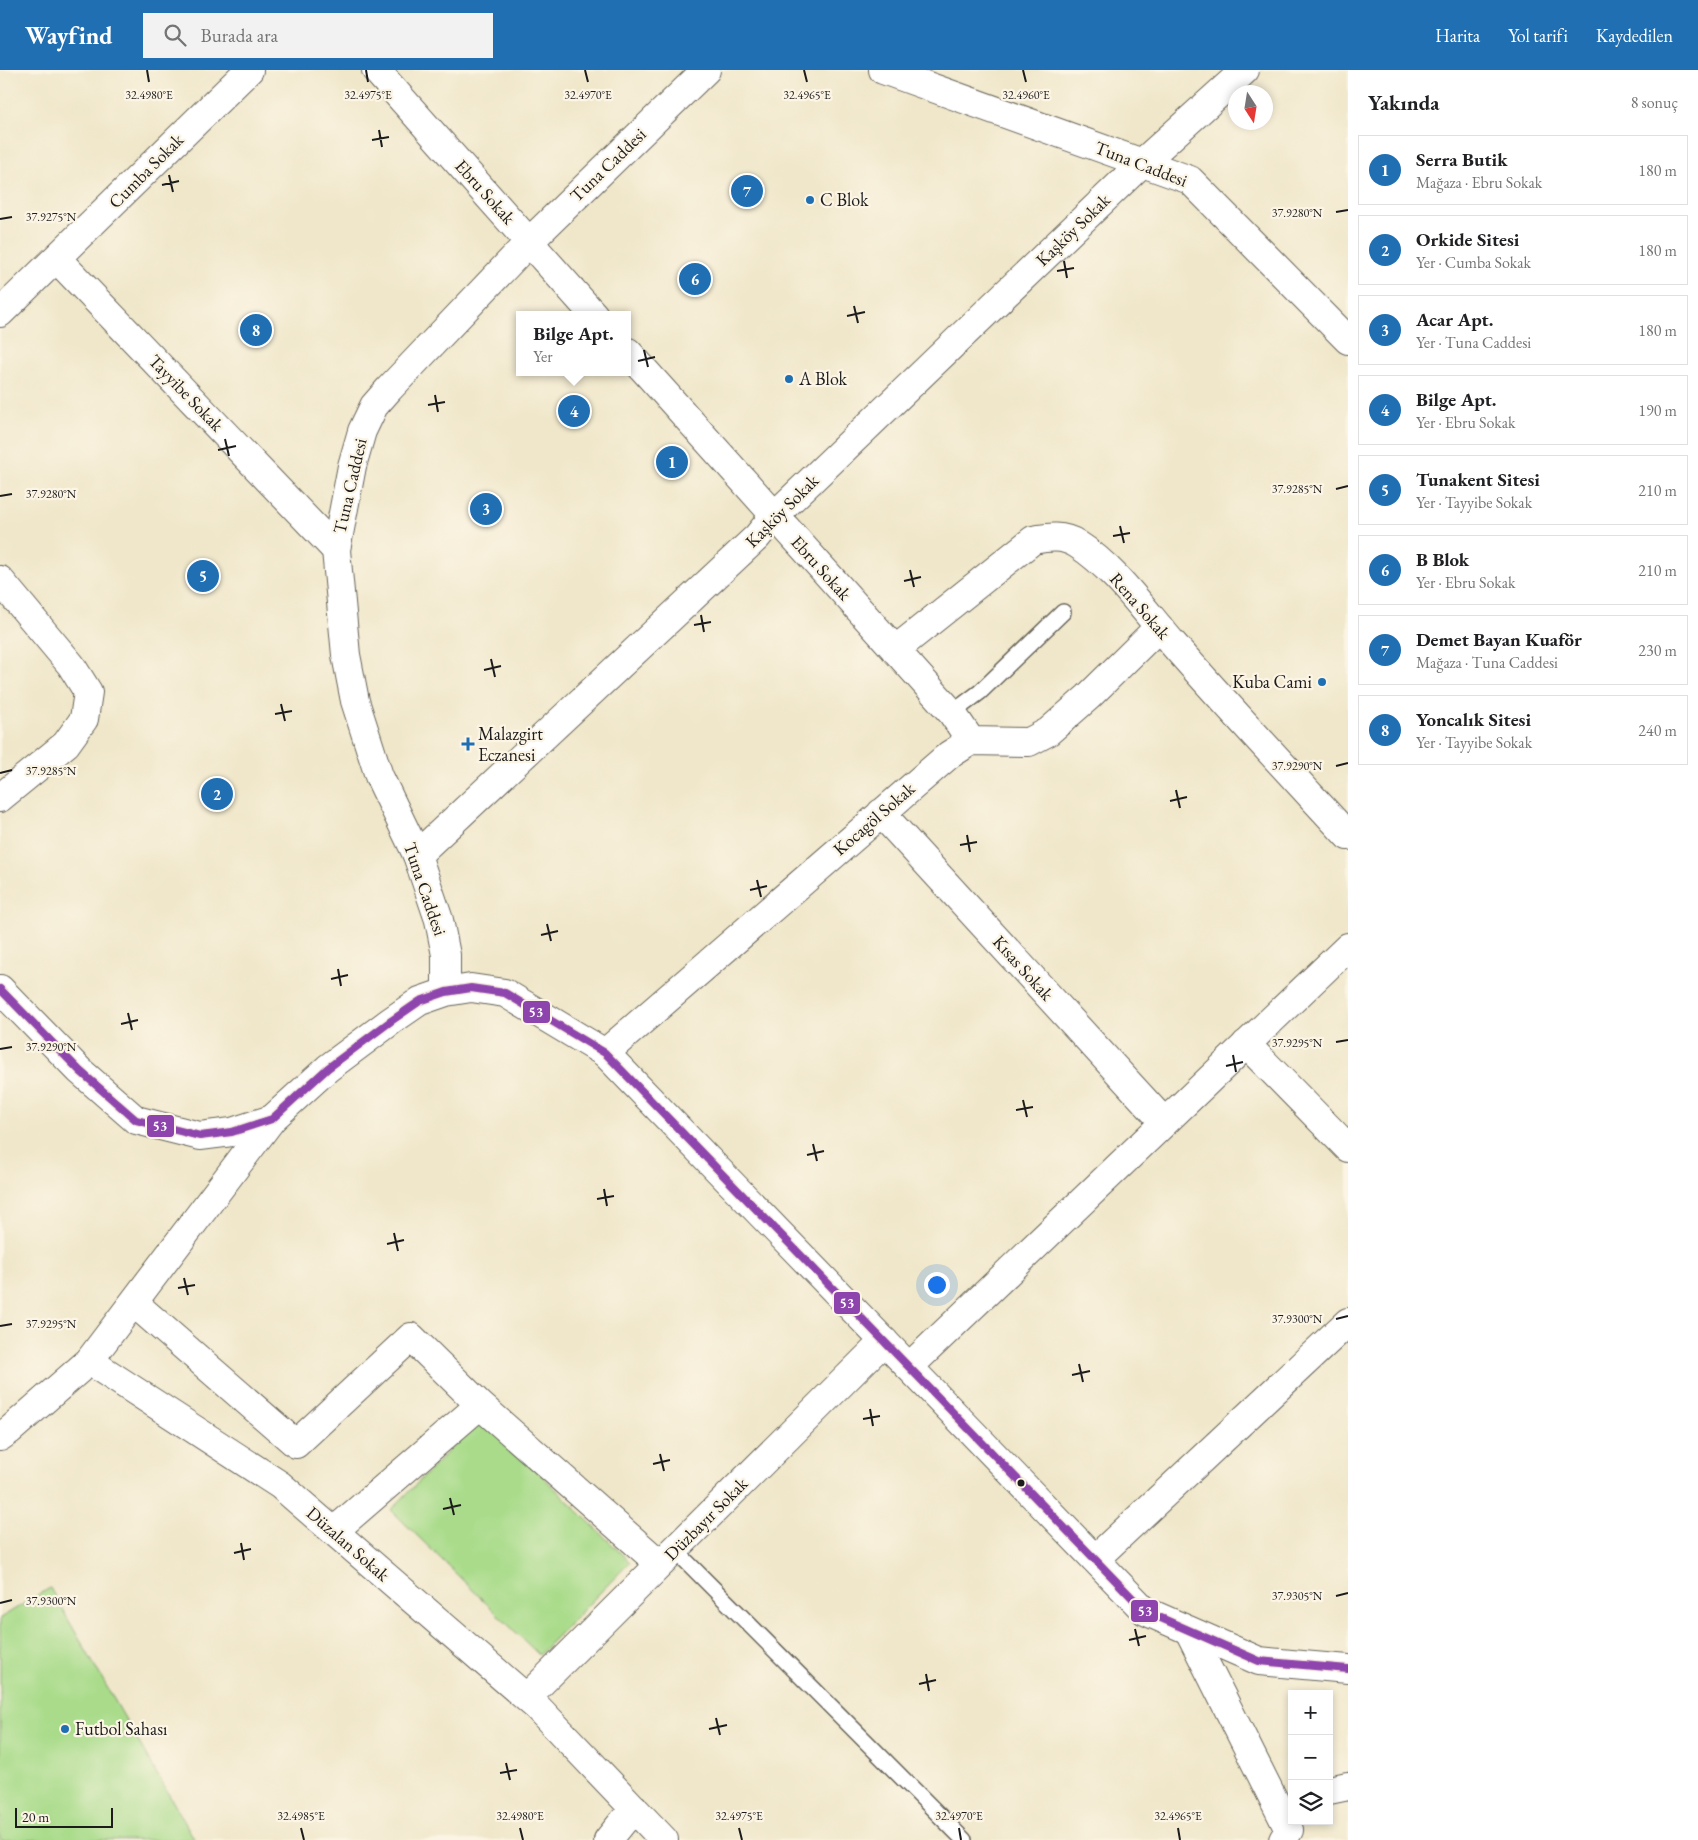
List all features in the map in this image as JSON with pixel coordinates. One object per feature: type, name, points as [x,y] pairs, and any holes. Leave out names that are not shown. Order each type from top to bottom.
[{"type":"street","name":"Cumba Sokak","points":[[0,313],[249,70]]},
{"type":"street","name":"Ebru Sokak","points":[[376,70],[590,311]]},
{"type":"street","name":"Tuna Caddesi","points":[[446,992],[446,955],[439,920],[416,855],[379,776],[355,701],[346,655],[336,550],[352,466],[362,431],[374,406],[529,242],[706,70]]},
{"type":"street","name":"Tuna Caddesi","points":[[883,70],[1190,180],[1348,340]]},
{"type":"street","name":"Kaşköy Sokak","points":[[416,855],[757,537],[774,516],[1142,163],[1246,70]]},
{"type":"street","name":"Tayyibe Sokak","points":[[57,259],[336,550]]},
{"type":"street","name":"Ebru Sokak","points":[[631,355],[952,713],[971,741]]},
{"type":"street","name":"Rena Sokak","points":[[895,650],[1033,540],[1050,537],[1066,538],[1107,568],[1348,836]]},
{"type":"street","points":[[0,580],[71,665],[88,692],[84,720],[66,744],[0,798]]},
{"type":"street","points":[[971,741],[1029,742],[1048,732],[1088,697],[1159,627]]},
{"type":"street","name":"Kocagöl Sokak","points":[[605,1052],[949,755],[971,741]]},
{"type":"street","name":"Kısas Sokak","points":[[881,813],[1164,1122]]},
{"type":"street","points":[[909,1366],[1348,947]]},
{"type":"street","points":[[3,1429],[89,1361],[272,1119],[328,1068],[420,1001],[446,992],[471,988],[505,993],[605,1052],[1145,1611],[1259,1661],[1348,1669]]},
{"type":"street","points":[[0,989],[80,1071],[136,1120],[200,1136],[232,1132],[272,1119]]},
{"type":"street","points":[[1246,1044],[1348,1148]]},
{"type":"street","points":[[134,1303],[296,1444],[412,1337],[480,1405],[668,1557]]},
{"type":"street","points":[[1095,1559],[1348,1322]]},
{"type":"street","name":"Düzbayır Sokak","points":[[527,1697],[884,1341]]},
{"type":"street","name":"Düzalan Sokak","points":[[89,1361],[280,1485],[527,1697],[664,1840]]},
{"type":"street","points":[[334,1531],[480,1405]]},
{"type":"street","points":[[1189,1631],[1283,1800],[1289,1830],[1283,1840]]},
{"type":"street","points":[[1333,1789],[1348,1786]]},
{"type":"street","points":[[608,1840],[634,1808]]},
{"type":"lane","points":[[952,713],[980,692],[1063,612]]},
{"type":"lane","points":[[668,1557],[964,1840]]},
{"type":"green space","points":[[482,1417],[630,1562],[539,1655],[391,1510]]},
{"type":"green space","name":"Futbol Sahası","points":[[50,1588],[195,1840],[0,1840],[0,1618]]},
{"type":"transit line","name":"53","points":[[0,989],[80,1071],[136,1120],[200,1136],[232,1132],[272,1119],[328,1068],[420,1001],[446,992],[471,988],[505,993],[605,1053],[1145,1611],[1259,1661],[1348,1669]]},
{"type":"place","name":"Demet Bayan Kuaför","points":[[747,191]]},
{"type":"place","name":"C Blok","points":[[810,200]]},
{"type":"place","name":"B Blok","points":[[695,279]]},
{"type":"place","name":"Yoncalık Sitesi","points":[[256,330]]},
{"type":"place","name":"A Blok","points":[[789,379]]},
{"type":"place","name":"Bilge Apt.","points":[[574,411]]},
{"type":"place","name":"Serra Butik","points":[[672,462]]},
{"type":"place","name":"Acar Apt.","points":[[486,509]]},
{"type":"place","name":"Tunakent Sitesi","points":[[203,576]]},
{"type":"place","name":"Kuba Cami","points":[[1322,682]]},
{"type":"place","name":"Malazgirt Eczanesi","points":[[468,744]]},
{"type":"place","name":"Orkide Sitesi","points":[[217,794]]},
{"type":"place","name":"Futbol Sahası","points":[[65,1729]]}]
